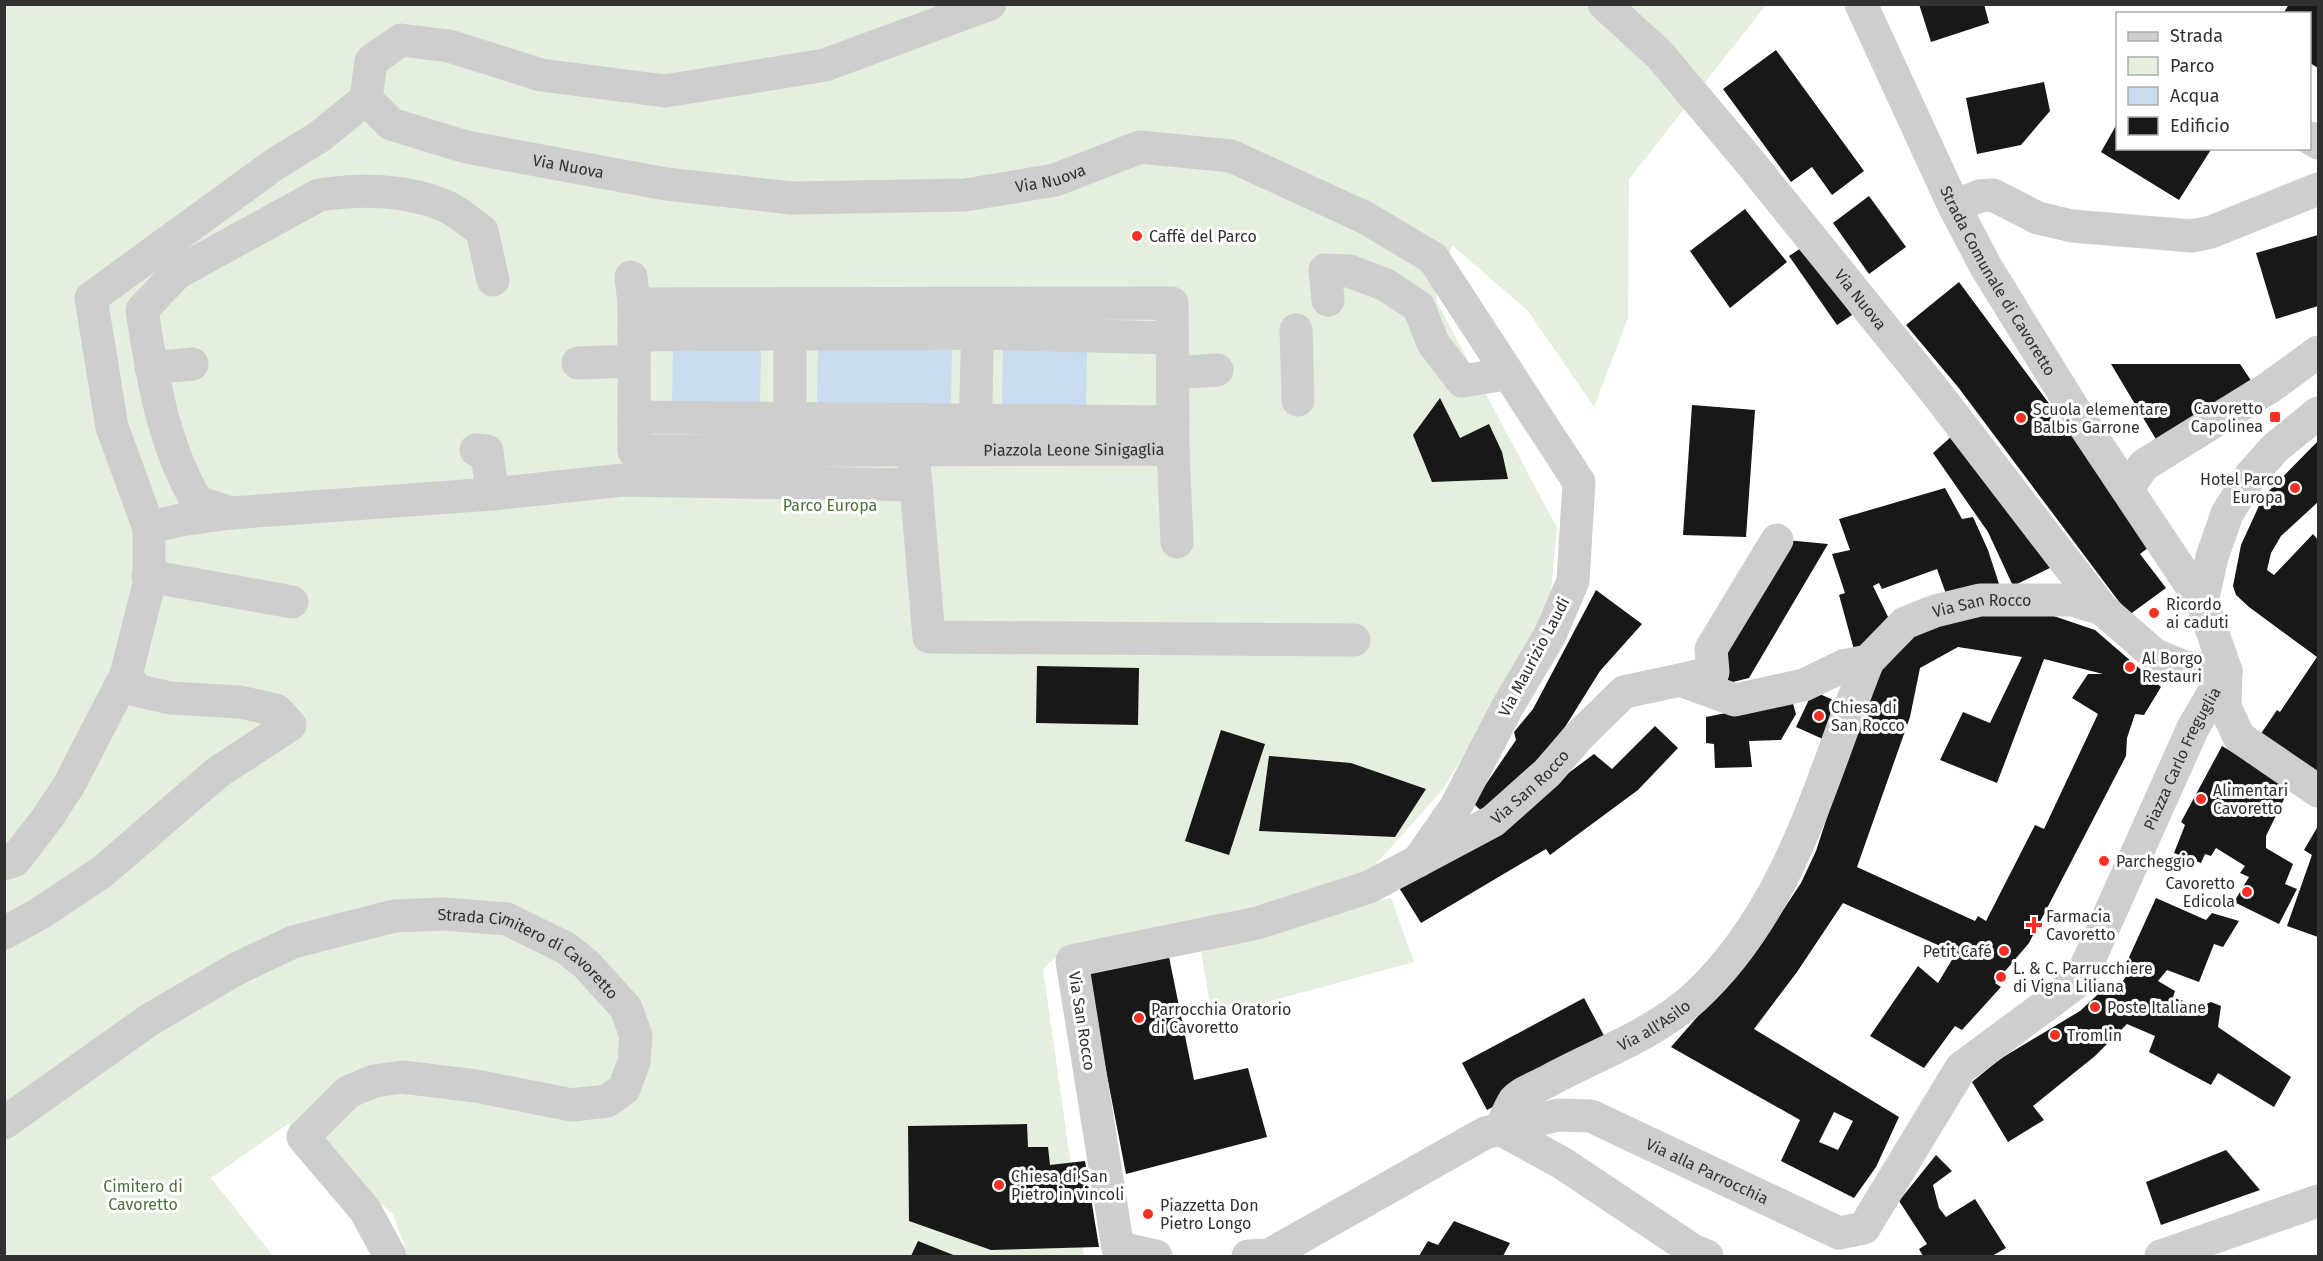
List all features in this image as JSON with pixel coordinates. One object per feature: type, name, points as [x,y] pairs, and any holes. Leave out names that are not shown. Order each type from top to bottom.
[{"type":"street","points":[[5,863],[14,861],[52,811],[126,675],[149,584],[149,528],[112,427],[91,298],[275,164],[319,137],[366,99],[372,60],[401,40],[449,46],[541,75],[665,91],[825,65],[990,4]]},
{"type":"street","name":"Via Nuova","points":[[1604,4],[1659,54],[1749,161],[1934,390],[2102,609]]},
{"type":"street","name":"Strada Comunale di Cavoretto","points":[[1861,4],[1954,206],[1986,267],[2202,602],[2226,671]]},
{"type":"street","name":"Via Nuova","points":[[366,99],[391,124],[466,147],[666,184],[791,198],[965,195],[1055,180],[1140,147],[1231,156],[1364,217],[1433,258]]},
{"type":"street","points":[[1954,206],[1980,196],[1994,195],[2038,218],[2072,226],[2192,236],[2211,232],[2319,189]]},
{"type":"street","points":[[231,513],[196,502],[182,477],[174,458],[151,368],[142,310],[177,273],[319,195],[342,191],[399,193],[445,205],[482,231],[493,280]]},
{"type":"street","name":"Via Maurizio Laudi","points":[[1418,861],[1455,808],[1508,706],[1550,635],[1573,580],[1579,482],[1433,258]]},
{"type":"street","points":[[1328,300],[1325,270],[1349,271],[1386,285],[1419,307],[1433,342],[1462,381],[1494,376]]},
{"type":"street","name":"Piazzola Leone Sinigaglia","points":[[578,363],[633,319],[978,318],[1172,303],[1177,542]]},
{"type":"street","points":[[790,318],[790,436]]},
{"type":"street","name":"Piazzola Leone Sinigaglia","points":[[975,435],[978,318]]},
{"type":"street","points":[[633,319],[635,466]]},
{"type":"street","points":[[1296,330],[1308,364],[1298,400]]},
{"type":"street","points":[[2127,489],[2144,465],[2270,387],[2319,352]]},
{"type":"street","points":[[151,368],[192,364]]},
{"type":"street","points":[[1173,373],[1217,370]]},
{"type":"street","points":[[2202,602],[2212,557],[2227,514],[2251,475],[2275,448],[2319,413]]},
{"type":"street","name":"Piazzola Leone Sinigaglia","points":[[634,417],[913,450],[975,435]]},
{"type":"street","name":"Piazzola Leone Sinigaglia","points":[[635,466],[790,436],[1173,436]]},
{"type":"street","points":[[476,450],[487,451],[492,494]]},
{"type":"street","points":[[913,450],[929,638],[1354,640]]},
{"type":"street","points":[[149,528],[180,520],[231,513],[492,494],[635,466],[916,485]]},
{"type":"street","name":"Via San Rocco","points":[[1116,1252],[1072,961],[1257,924],[1369,887],[1493,821],[1547,773],[1579,736],[1624,692],[1713,672],[1711,649],[1777,540]]},
{"type":"street","points":[[148,576],[291,603]]},
{"type":"street","name":"Via San Rocco","points":[[1868,661],[1905,623],[1935,611],[1980,600],[2073,600],[2102,609],[2155,655],[2185,667],[2226,671]]},
{"type":"street","points":[[1680,680],[1736,700],[1804,685],[1843,666],[1868,661]]},
{"type":"street","name":"Via all'Asilo","points":[[1500,1129],[1515,1099],[1574,1067],[1638,1037],[1694,997],[1743,943],[1782,882],[1807,827],[1868,661]]},
{"type":"street","points":[[2226,671],[2225,707],[2239,737],[2319,791]]},
{"type":"street","name":"Piazza Carlo Freguglia","points":[[2080,980],[2193,728],[2226,671]]},
{"type":"street","points":[[4,933],[39,914],[102,872],[219,772],[290,724],[276,710],[249,704],[170,698],[136,690],[126,675]]},
{"type":"street","points":[[4,959],[39,914]]},
{"type":"street","name":"Strada Cimitero di Cavoretto","points":[[4,1123],[149,1020],[238,968],[293,942],[394,916],[444,914],[507,919],[566,948],[587,965],[626,1008],[636,1036],[634,1062],[624,1089],[607,1101],[572,1105],[476,1086],[402,1077],[374,1080],[348,1092],[303,1137],[365,1210],[390,1257]]},
{"type":"street","name":"Via alla Parrocchia","points":[[1248,1257],[1269,1255],[1485,1134],[1558,1115],[1591,1116],[1839,1233],[1864,1228],[1961,1068],[2080,980]]},
{"type":"street","points":[[1500,1129],[1562,1163],[1694,1251],[1707,1257]]},
{"type":"street","points":[[2161,1257],[2319,1201]]},
{"type":"street","points":[[1116,1252],[1156,1257]]},
{"type":"green space","name":"Parco Europa","points":[[5,5],[1766,5],[1629,179],[1628,318],[1594,407],[1528,311],[1452,245],[1436,300],[1557,528],[1549,613],[1444,788],[1360,882],[1065,949],[1043,969],[1084,1256],[408,1256],[393,1214],[288,1124],[211,1178],[273,1256],[5,1256]]},
{"type":"green space","points":[[1391,898],[1414,962],[1212,1017],[1199,938]]},
{"type":"water","points":[[673,343],[761,343],[760,407],[672,406]]},
{"type":"water","points":[[818,343],[952,345],[951,405],[817,404]]},
{"type":"water","points":[[1003,344],[1087,345],[1086,408],[1002,407]]},
{"type":"building","points":[[1919,4],[1984,4],[1989,23],[1931,42]]},
{"type":"building","points":[[2289,4],[2318,4],[2318,68],[2311,64],[2311,12],[2284,12]]},
{"type":"building","points":[[1776,50],[1864,171],[1832,195],[1812,167],[1791,182],[1723,89]]},
{"type":"building","points":[[2044,82],[2050,111],[2021,145],[1977,154],[1966,98]]},
{"type":"building","points":[[2116,126],[2116,150],[2211,150],[2179,200],[2101,152]]},
{"type":"building","points":[[1869,196],[1906,247],[1869,274],[1833,223]]},
{"type":"building","points":[[1745,209],[1787,262],[1730,308],[1690,251]]},
{"type":"building","points":[[2318,235],[2318,306],[2276,319],[2256,253]]},
{"type":"building","points":[[1804,246],[1852,315],[1837,325],[1789,256]]},
{"type":"building","name":"Scuola elementare Balbis Garrone","points":[[1959,282],[2153,544],[2140,554],[2166,588],[2129,615],[1958,387],[1906,325]]},
{"type":"building","points":[[2111,364],[2240,364],[2252,382],[2157,441]]},
{"type":"building","points":[[1440,398],[1460,438],[1489,424],[1502,452],[1508,479],[1432,482],[1413,435]]},
{"type":"building","points":[[1692,405],[1755,410],[1746,537],[1683,535]]},
{"type":"building","points":[[1953,435],[2054,566],[2013,586],[1988,532],[1933,453]]},
{"type":"building","points":[[2318,441],[2318,502],[2281,536],[2271,553],[2267,570],[2274,575],[2313,534],[2318,540],[2318,774],[2258,738],[2277,710],[2280,712],[2317,657],[2249,607],[2236,595],[2233,586],[2241,545],[2263,497]]},
{"type":"building","points":[[1945,488],[1962,519],[1973,517],[1988,550],[2000,587],[1949,602],[1937,569],[1882,589],[1879,583],[1873,586],[1893,627],[1856,657],[1839,595],[1845,593],[1832,554],[1850,550],[1839,519]]},
{"type":"building","points":[[1786,540],[1828,544],[1749,678],[1729,683],[1719,650]]},
{"type":"building","points":[[1596,590],[1642,624],[1600,671],[1565,727],[1490,819],[1473,803],[1516,740],[1514,732],[1533,709]]},
{"type":"building","points":[[2033,609],[2095,630],[2161,687],[2144,715],[2135,714],[2127,738],[2126,756],[2029,943],[1995,983],[2001,987],[1962,1030],[1955,1026],[1924,1068],[1870,1036],[1918,966],[1938,983],[1956,953],[1843,903],[1797,972],[1754,1029],[1899,1117],[1876,1167],[1854,1198],[1781,1161],[1800,1120],[1671,1047],[1760,945],[1801,883],[1816,851],[1863,707],[1882,659],[1915,624]],"holes":[[[1958,647],[2022,657],[1990,723],[1963,712],[1940,760],[1997,783],[2044,659],[2103,674],[2088,674],[2072,698],[2098,714],[2044,829],[2035,825],[1986,921],[1978,916],[1975,921],[1857,867],[1910,717],[1920,668]],[[1834,1112],[1853,1121],[1838,1150],[1819,1142]]]},
{"type":"building","points":[[1037,666],[1139,668],[1138,725],[1036,723]]},
{"type":"building","name":"Chiesa di San Rocco","points":[[1813,691],[1842,704],[1825,740],[1796,727]]},
{"type":"building","points":[[1792,700],[1796,714],[1781,740],[1749,741],[1752,767],[1715,768],[1714,744],[1706,743],[1706,717]]},
{"type":"building","points":[[1655,726],[1678,748],[1638,790],[1550,855],[1546,849],[1421,923],[1398,886],[1524,806],[1594,754],[1612,769]]},
{"type":"building","points":[[1221,730],[1265,744],[1229,855],[1185,841]]},
{"type":"building","points":[[2222,746],[2290,787],[2266,836],[2266,848],[2293,864],[2285,884],[2297,889],[2279,924],[2234,902],[2249,877],[2240,873],[2245,866],[2216,848],[2211,856],[2205,854],[2201,863],[2174,853],[2185,825],[2181,822]]},
{"type":"building","points":[[1269,756],[1351,763],[1426,789],[1395,837],[1259,831]]},
{"type":"building","points":[[2318,826],[2318,937],[2287,926],[2312,855],[2304,850]]},
{"type":"building","points":[[2156,898],[2206,920],[2212,913],[2239,921],[2223,947],[2214,944],[2199,982],[2167,970],[2158,981],[2175,991],[2173,997],[2199,1007],[2211,1002],[2221,1006],[2218,1027],[2291,1077],[2274,1107],[2218,1073],[2211,1085],[2149,1052],[2155,1036],[2127,1024],[2095,1056],[2033,1106],[2044,1120],[2008,1142],[1972,1082],[2000,1059],[2080,1011],[2109,984],[2115,991],[2132,969],[2125,966]]},
{"type":"building","name":"Parrocchia Oratorio di Cavoretto","points":[[1168,952],[1194,1080],[1248,1068],[1267,1137],[1126,1174],[1086,967]]},
{"type":"building","points":[[1584,998],[1609,1045],[1487,1110],[1462,1063]]},
{"type":"building","name":"Chiesa di San Pietro in vincoli","points":[[1027,1124],[1028,1147],[1048,1147],[1050,1165],[1085,1161],[1099,1247],[991,1250],[909,1221],[908,1126]]},
{"type":"building","points":[[2226,1150],[2260,1190],[2161,1225],[2146,1182]]},
{"type":"building","points":[[1936,1155],[1952,1171],[1933,1185],[1939,1208],[1946,1217],[1975,1199],[2006,1248],[1992,1256],[1923,1256],[1919,1249],[1927,1244],[1899,1201]]},
{"type":"building","points":[[1454,1221],[1510,1243],[1503,1256],[1419,1256],[1428,1241],[1438,1245]]},
{"type":"building","points":[[918,1241],[956,1256],[911,1256]]},
{"type":"place","name":"Caffè del Parco","points":[[1137,236]]},
{"type":"place","name":"Cavoretto Capolinea","points":[[2275,417]]},
{"type":"place","name":"Scuola elementare Balbis Garrone","points":[[2021,418]]},
{"type":"place","name":"Hotel Parco Europa","points":[[2295,488]]},
{"type":"place","name":"Ricordo ai caduti","points":[[2154,613]]},
{"type":"place","name":"Al Borgo Restauri","points":[[2130,667]]},
{"type":"place","name":"Chiesa di San Rocco","points":[[1819,716]]},
{"type":"place","name":"Alimentari Cavoretto","points":[[2201,799]]},
{"type":"place","name":"Parcheggio","points":[[2104,861]]},
{"type":"place","name":"Cavoretto Edicola","points":[[2247,892]]},
{"type":"place","name":"Farmacia Cavoretto","points":[[2034,925]]},
{"type":"place","name":"Petit Café","points":[[2004,951]]},
{"type":"place","name":"L. & C. Parrucchiere di Vigna Liliana","points":[[2001,977]]},
{"type":"place","name":"Poste Italiane","points":[[2095,1007]]},
{"type":"place","name":"Parrocchia Oratorio di Cavoretto","points":[[1139,1018]]},
{"type":"place","name":"Tromlin","points":[[2055,1035]]},
{"type":"place","name":"Chiesa di San Pietro in vincoli","points":[[999,1185]]},
{"type":"place","name":"Piazzetta Don Pietro Longo","points":[[1148,1214]]},
{"type":"park label","name":"Cimitero di Cavoretto","points":[[143,1195]]}]
